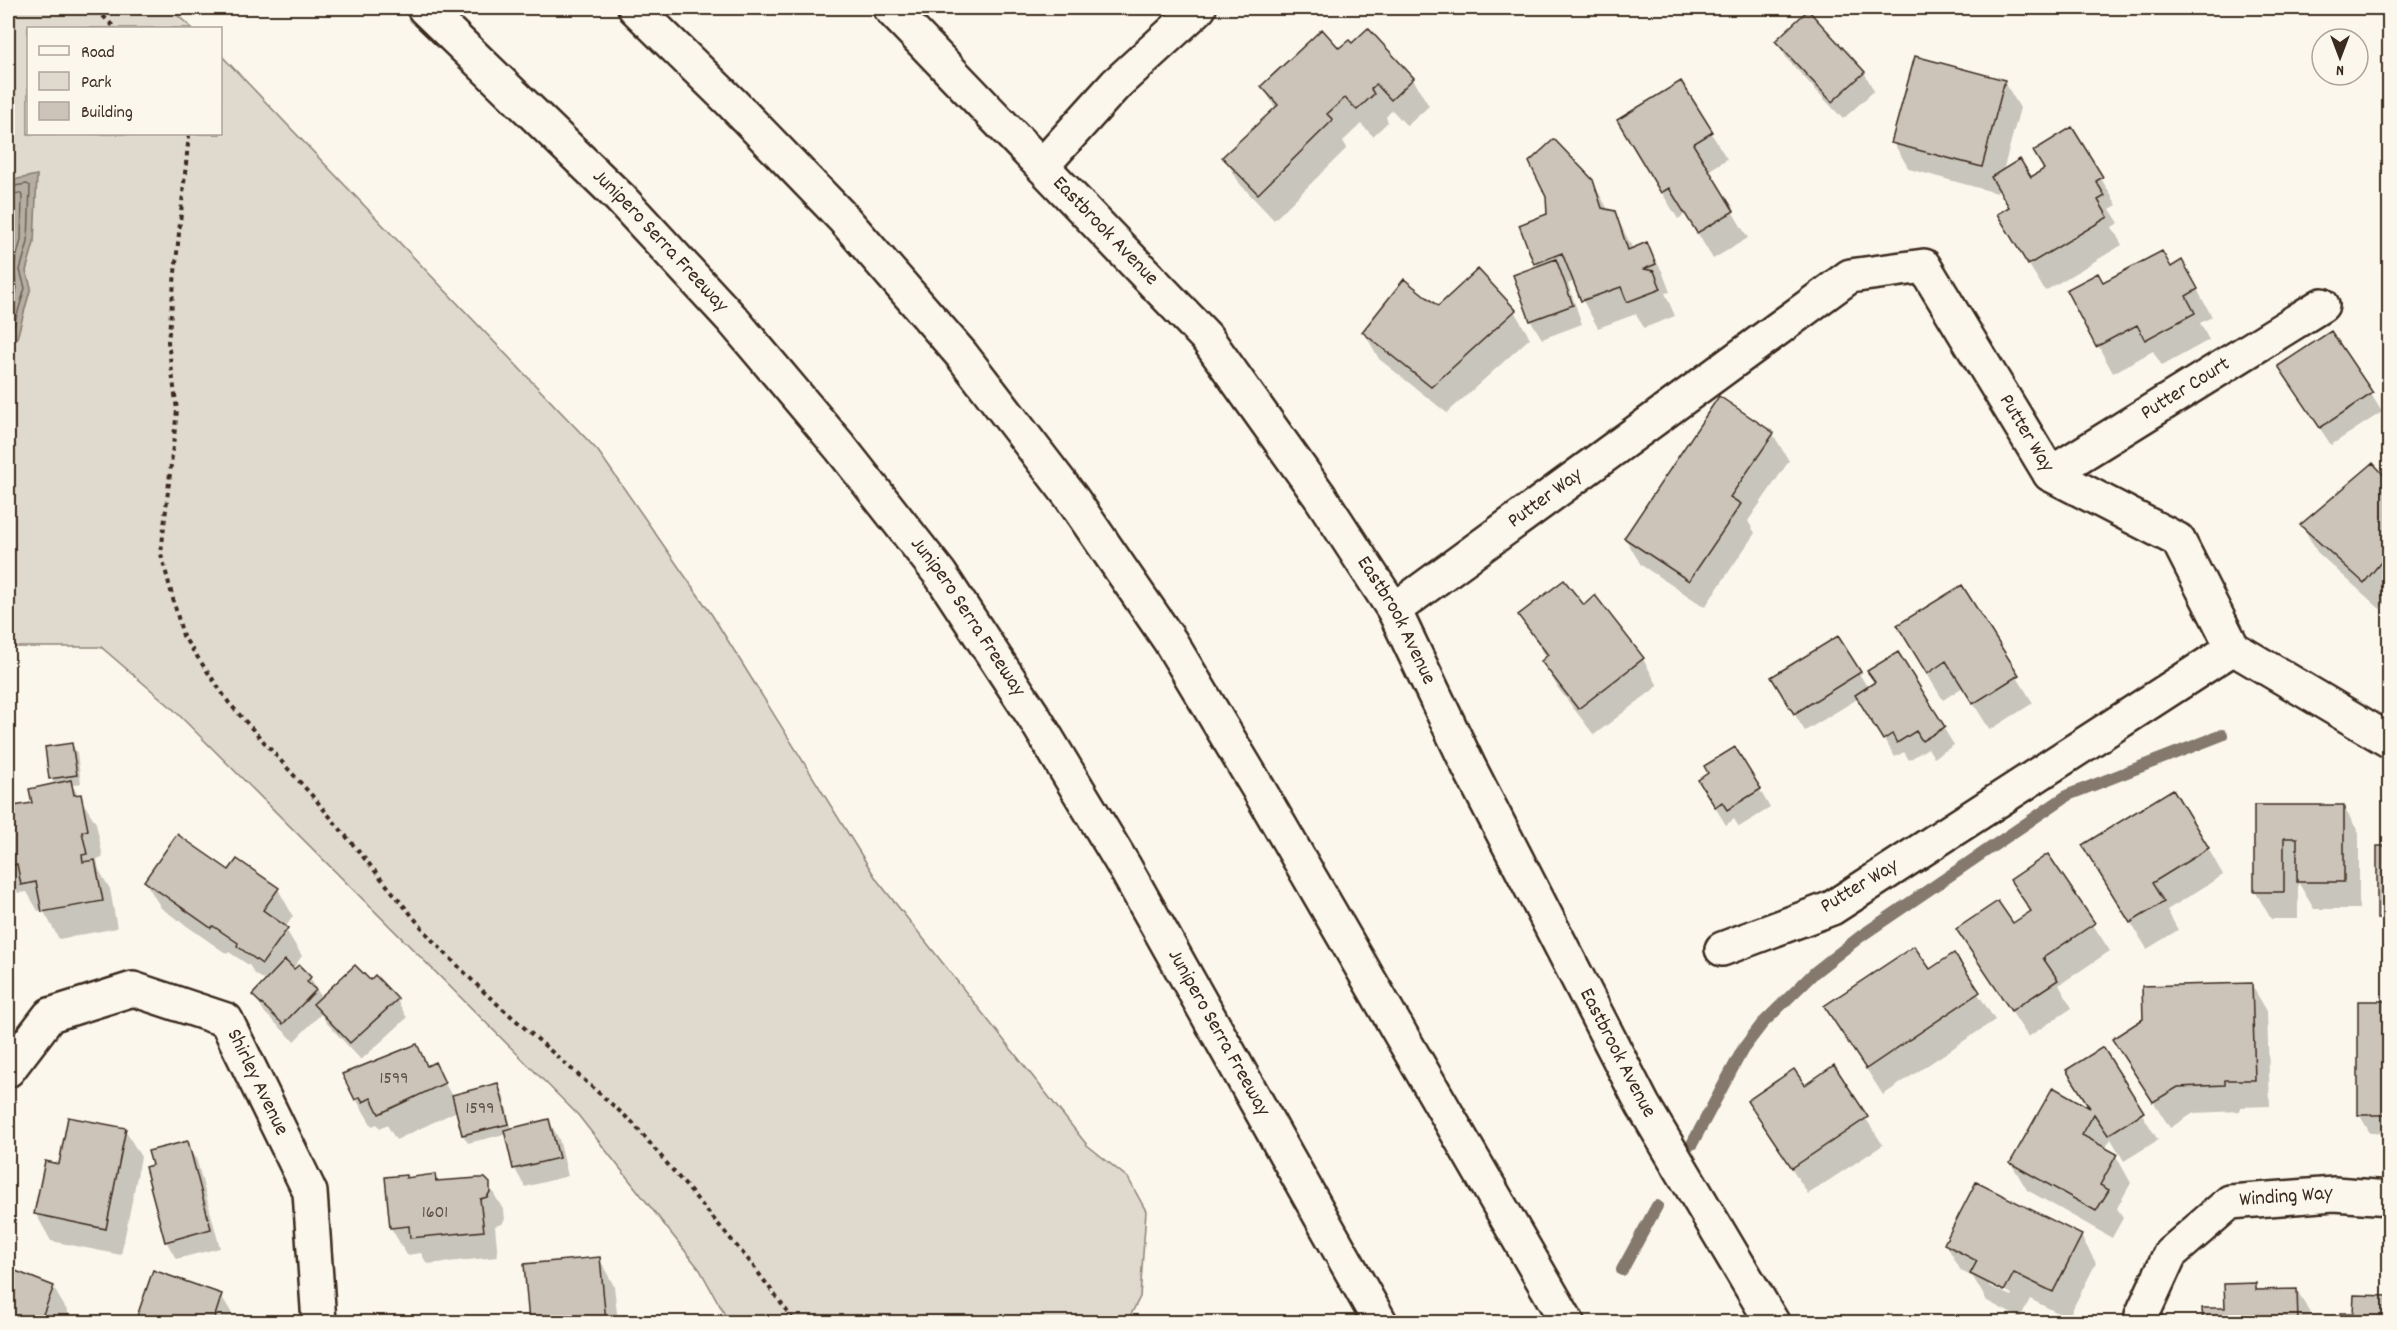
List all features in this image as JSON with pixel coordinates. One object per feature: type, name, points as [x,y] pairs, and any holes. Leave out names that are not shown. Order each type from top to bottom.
[{"type":"main road","name":"Junipero Serra Freeway","points":[[424,8],[620,198],[732,319],[840,447],[940,574],[1034,717],[1124,866],[1380,1323]]},
{"type":"main road","points":[[635,8],[731,102],[843,218],[961,354],[1071,497],[1181,661],[1258,788],[1567,1323]]},
{"type":"main road","name":"Eastbrook Avenue","points":[[890,8],[1206,337],[1322,498],[1394,610],[1474,777],[1642,1105],[1772,1323]]},
{"type":"main road","points":[[1042,166],[1116,84],[1199,8]]},
{"type":"main road","name":"Putter Way","points":[[1394,610],[1850,276],[1924,266],[2050,474],[2178,540],[2234,648],[1832,908],[1722,949]]},
{"type":"main road","name":"Putter Court","points":[[2050,474],[2322,305]]},
{"type":"main road","points":[[2234,648],[2315,699],[2390,741]]},
{"type":"main road","name":"Shirley Avenue","points":[[8,1070],[50,1016],[133,989],[226,1020],[310,1192],[319,1323]]},
{"type":"main road","name":"Winding Way","points":[[2144,1323],[2142,1315],[2170,1254],[2230,1202],[2334,1194],[2390,1198]]},
{"type":"path","points":[[103,16],[114,27]]},
{"type":"path","points":[[189,135],[168,342],[177,410],[161,554],[183,636],[230,703],[316,800],[433,941],[487,995],[632,1122],[751,1263],[795,1323]]},
{"type":"green space","points":[[8,8],[169,8],[191,27],[27,27],[27,135],[222,135],[222,56],[598,451],[712,615],[877,880],[1087,1145],[1128,1178],[1146,1211],[1140,1297],[1127,1322],[729,1322],[700,1270],[578,1115],[172,708],[101,647],[13,647],[8,652]]},
{"type":"water","points":[[37,175],[34,243],[26,271],[31,287],[17,338],[8,351],[8,181]]},
{"type":"building","points":[[1808,10],[1865,72],[1832,102],[1775,41]]},
{"type":"building","points":[[1368,28],[1414,78],[1391,100],[1376,84],[1371,89],[1374,94],[1357,110],[1345,98],[1327,114],[1333,120],[1258,194],[1222,157],[1278,105],[1261,86],[1322,29],[1339,48],[1349,40],[1352,43]]},
{"type":"building","points":[[1915,56],[2005,80],[1982,167],[1891,143]]},
{"type":"building","points":[[1681,81],[1713,132],[1693,144],[1734,211],[1697,233],[1669,188],[1661,193],[1617,120]]},
{"type":"building","points":[[2072,127],[2103,177],[2096,181],[2105,196],[2098,200],[2108,217],[2028,265],[1997,214],[2009,207],[1991,177],[2020,159],[2031,177],[2044,169],[2033,151]]},
{"type":"building","points":[[1554,139],[1593,180],[1602,208],[1615,211],[1628,250],[1647,242],[1656,264],[1644,269],[1654,271],[1661,289],[1627,302],[1621,287],[1581,301],[1562,253],[1534,264],[1519,225],[1547,214],[1546,197],[1529,162]]},
{"type":"building","points":[[2162,251],[2171,267],[2182,260],[2198,289],[2186,296],[2195,313],[2145,340],[2137,325],[2096,347],[2066,290],[2098,273],[2103,282]]},
{"type":"building","points":[[1556,259],[1573,305],[1530,321],[1513,275]]},
{"type":"building","points":[[1478,269],[1516,310],[1431,387],[1362,332],[1404,279],[1438,306]]},
{"type":"building","points":[[2331,331],[2373,393],[2320,428],[2278,366]]},
{"type":"building","points":[[1719,396],[1774,433],[1730,497],[1741,504],[1689,581],[1624,538]]},
{"type":"building","points":[[2373,463],[2390,482],[2390,551],[2364,583],[2300,525]]},
{"type":"building","points":[[1564,580],[1584,605],[1595,595],[1644,658],[1578,709],[1541,661],[1548,655],[1518,615]]},
{"type":"building","points":[[1962,585],[2019,675],[1973,704],[1946,661],[1927,674],[1897,625]]},
{"type":"building","points":[[1838,636],[1861,672],[1794,714],[1771,677]]},
{"type":"building","points":[[1898,652],[1945,727],[1922,741],[1916,731],[1897,743],[1892,734],[1883,740],[1855,695],[1875,682],[1867,671]]},
{"type":"building","points":[[72,743],[77,775],[49,779],[45,747]]},
{"type":"building","points":[[1735,747],[1761,789],[1727,810],[1722,802],[1715,807],[1698,780],[1708,773],[1704,766]]},
{"type":"building","points":[[71,780],[74,795],[81,794],[88,830],[82,832],[87,854],[82,855],[83,862],[95,860],[103,901],[42,912],[36,882],[21,885],[17,864],[8,866],[8,807],[32,803],[29,789]]},
{"type":"building","points":[[2173,789],[2209,848],[2152,883],[2164,902],[2130,923],[2082,845]]},
{"type":"building","points":[[2254,805],[2344,805],[2344,882],[2297,882],[2297,838],[2284,838],[2284,892],[2254,892]]},
{"type":"building","points":[[177,834],[229,870],[237,859],[279,888],[263,910],[288,928],[262,964],[237,946],[238,943],[213,926],[211,928],[144,881]]},
{"type":"building","points":[[2377,846],[2390,846],[2390,919],[2377,919]]},
{"type":"building","points":[[2048,854],[2095,923],[2043,958],[2058,980],[2011,1011],[1956,929],[1998,901],[2013,923],[2031,911],[2010,880]]},
{"type":"building","points":[[1914,946],[1930,969],[1954,953],[1980,992],[1866,1069],[1824,1006]]},
{"type":"building","points":[[285,960],[294,969],[299,965],[311,977],[307,982],[316,990],[283,1024],[252,995]]},
{"type":"building","points":[[355,965],[370,980],[375,975],[398,999],[350,1043],[313,1004]]},
{"type":"building","points":[[2252,983],[2255,1080],[2225,1080],[2225,1085],[2178,1087],[2153,1102],[2112,1039],[2143,1019],[2142,986]]},
{"type":"building","points":[[2358,1001],[2390,1001],[2390,1115],[2358,1115]]},
{"type":"building","points":[[417,1044],[427,1066],[435,1062],[445,1083],[379,1114],[371,1098],[363,1102],[360,1097],[355,1100],[342,1074]]},
{"type":"building","points":[[2103,1047],[2144,1112],[2108,1135],[2094,1114],[2082,1135],[2117,1154],[2100,1185],[2109,1190],[2096,1211],[2010,1163],[2053,1087],[2090,1108],[2066,1070]]},
{"type":"building","points":[[1834,1065],[1868,1117],[1792,1168],[1747,1101],[1794,1069],[1805,1085]]},
{"type":"building","points":[[498,1083],[509,1124],[462,1135],[452,1095]]},
{"type":"building","points":[[68,1117],[126,1128],[106,1229],[34,1214],[45,1161],[59,1164]]},
{"type":"building","points":[[549,1119],[559,1158],[513,1169],[504,1130]]},
{"type":"building","points":[[188,1141],[211,1229],[165,1242],[145,1167],[152,1165],[148,1151]]},
{"type":"building","points":[[435,1174],[436,1181],[485,1178],[490,1183],[490,1192],[487,1197],[480,1199],[484,1231],[410,1238],[409,1226],[390,1228],[385,1177],[406,1175],[406,1178]]},
{"type":"building","points":[[1976,1182],[2082,1235],[2053,1292],[2014,1273],[2004,1291],[1970,1274],[1977,1261],[1944,1244]]},
{"type":"building","points":[[600,1257],[606,1322],[529,1322],[524,1264]]},
{"type":"building","points":[[8,1268],[54,1286],[40,1322],[8,1322]]},
{"type":"building","points":[[153,1270],[222,1294],[213,1322],[135,1322]]},
{"type":"building","points":[[2256,1283],[2256,1290],[2297,1289],[2298,1322],[2203,1322],[2202,1308],[2225,1308],[2224,1284]]},
{"type":"building","points":[[2354,1295],[2390,1296],[2390,1322],[2340,1322],[2340,1313],[2353,1313]]},
{"type":"waterway","points":[[1692,1144],[1743,1049],[1762,1024],[1815,972],[1861,936],[2068,795],[2222,735]]},
{"type":"waterway","points":[[1622,1270],[1657,1206]]}]
